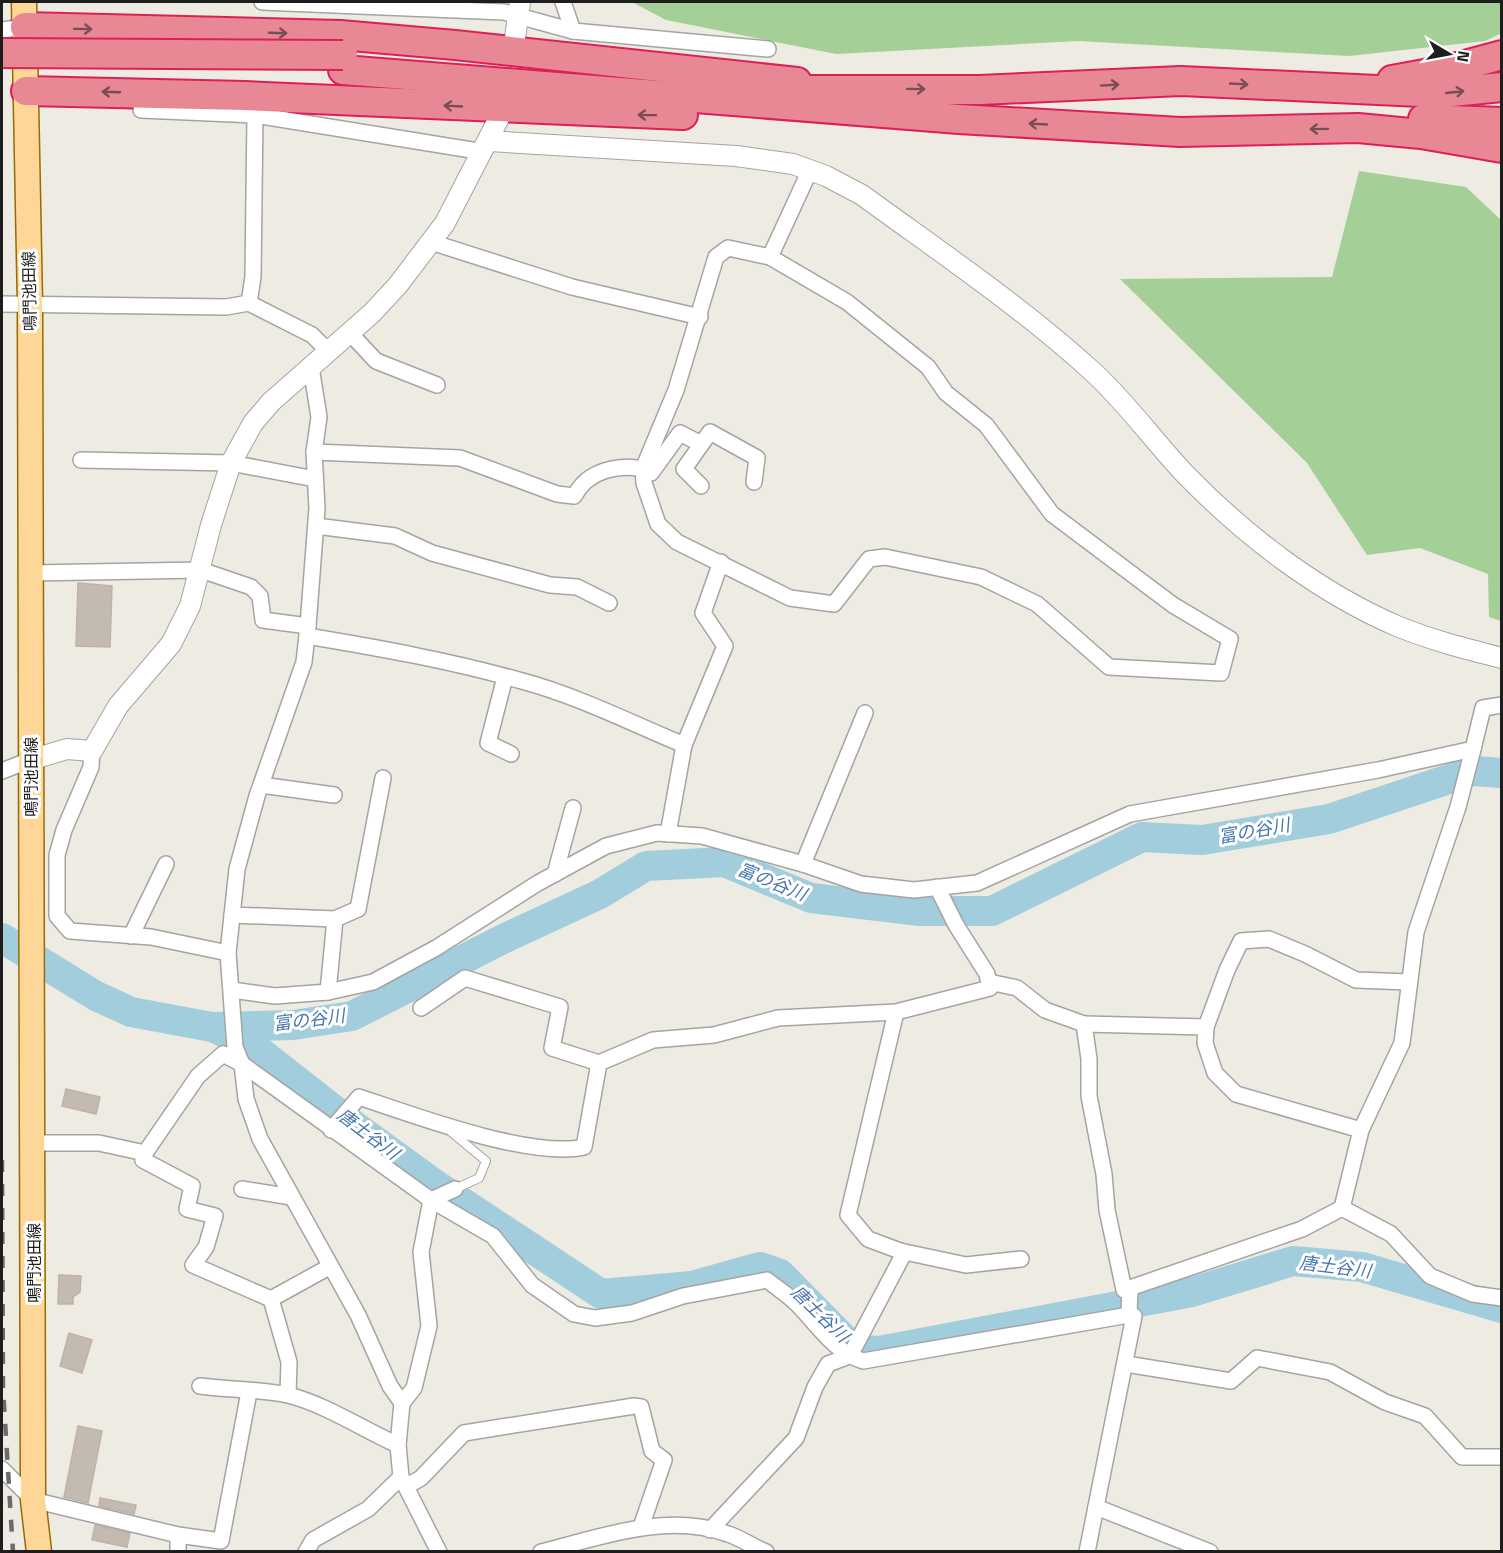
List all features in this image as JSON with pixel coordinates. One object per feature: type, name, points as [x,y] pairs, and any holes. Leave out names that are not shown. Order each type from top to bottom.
[{"type":"highway","points":[[17,20],[340,35],[857,88]]},
{"type":"highway","points":[[2,53],[343,63],[727,88],[1001,90],[1181,81],[1442,93],[1502,87]]},
{"type":"highway","points":[[1348,87],[1446,70],[1502,56]]},
{"type":"highway","points":[[2,69],[343,63],[454,77],[874,114],[1180,132],[1358,128],[1421,134],[1502,148]]},
{"type":"highway","points":[[26,91],[245,96],[618,114],[725,116],[874,114]]},
{"type":"highway","points":[[1358,128],[1421,119],[1502,122]]},
{"type":"main road","name":"鳴門池田線","points":[[17,20],[26,91],[30,305],[30,974],[34,1143],[33,1500],[39,1551]]},
{"type":"street","points":[[262,2],[504,12],[520,9],[573,31],[768,49]]},
{"type":"street","points":[[563,2],[573,31]]},
{"type":"street","points":[[515,38],[520,9]]},
{"type":"street","points":[[141,110],[255,115],[487,146],[736,156],[793,164],[810,170],[862,195],[1058,340],[1095,374],[1184,473],[1226,514],[1305,574],[1345,600],[1397,626],[1448,644],[1502,658]]},
{"type":"street","points":[[249,303],[253,277],[255,115]]},
{"type":"street","points":[[228,953],[131,936],[70,931],[57,916],[57,855],[64,830],[91,767],[92,751],[118,706],[171,644],[190,606],[211,525],[231,463],[253,423],[271,402],[372,313],[431,242],[445,223],[487,146],[499,118]]},
{"type":"street","points":[[770,257],[810,170]]},
{"type":"street","points":[[431,242],[572,287],[700,317]]},
{"type":"street","points":[[728,248],[770,257],[847,302],[928,367],[946,393],[986,425],[1052,514],[1173,604],[1230,639],[1221,673],[1109,667],[1037,604],[981,577],[885,558],[869,560],[834,604],[790,598],[677,542],[658,524],[644,483],[643,469],[676,390],[700,317],[716,257],[728,248]]},
{"type":"street","points":[[2,304],[226,307],[249,303],[312,335],[328,351]]},
{"type":"street","points":[[349,332],[376,361],[437,385]]},
{"type":"street","points":[[311,367],[318,417],[314,452],[316,526],[308,631],[304,662],[261,785],[243,845],[228,953],[235,1047],[242,1064],[246,1099],[260,1139],[329,1267],[358,1315],[390,1386],[402,1403]]},
{"type":"street","points":[[701,486],[684,469],[710,432],[757,458],[754,482]]},
{"type":"street","points":[[314,452],[460,458],[557,494],[574,496],[588,478],[609,469],[643,469],[651,473],[680,433],[701,444]]},
{"type":"street","points":[[81,460],[231,463],[315,479]]},
{"type":"street","points":[[316,526],[395,536],[432,553],[550,585],[577,588],[609,603]]},
{"type":"street","points":[[668,834],[684,745],[725,646],[703,613],[721,562]]},
{"type":"street","points":[[30,573],[201,570],[251,587],[260,596],[263,620],[505,677],[590,705],[684,745]]},
{"type":"street","points":[[505,677],[488,743],[511,754]]},
{"type":"street","points":[[272,1299],[193,1265],[206,1247],[215,1216],[187,1209],[192,1186],[143,1160],[145,1153],[198,1076],[224,1054],[242,1064],[332,1128],[493,1236],[532,1285],[574,1314],[595,1318],[632,1313],[683,1296],[767,1281],[796,1303],[824,1335],[854,1348],[863,1361],[878,1360],[1130,1301],[1302,1229],[1342,1208],[1361,1130],[1402,1043],[1416,932],[1458,807],[1483,708],[1502,705]]},
{"type":"street","points":[[803,864],[865,713]]},
{"type":"street","points":[[2,771],[67,749],[92,751]]},
{"type":"street","points":[[232,993],[275,996],[328,993],[373,982],[436,948],[555,874],[606,846],[657,833],[702,836],[803,864],[861,884],[914,890],[938,888],[977,883],[1130,814],[1378,770],[1472,750]]},
{"type":"street","points":[[232,915],[335,919],[358,909],[383,778]]},
{"type":"street","points":[[261,785],[334,795]]},
{"type":"street","points":[[555,874],[573,808]]},
{"type":"street","points":[[131,936],[166,864]]},
{"type":"street","points":[[421,1008],[465,978],[560,1007],[552,1048],[599,1063],[652,1040],[714,1035],[778,1018],[896,1012],[990,988],[987,974],[956,925],[938,888]]},
{"type":"street","points":[[328,993],[335,919]]},
{"type":"street","points":[[1361,1130],[1236,1094],[1215,1072],[1205,1043],[1206,1027],[1227,970],[1241,941],[1269,939],[1356,980],[1409,982]]},
{"type":"street","points":[[989,982],[1017,988],[1045,1010],[1084,1024],[1206,1027]]},
{"type":"street","points":[[896,1012],[848,1215],[868,1239],[900,1251],[966,1265],[1021,1259]]},
{"type":"street","points":[[1084,1024],[1089,1059],[1089,1096],[1104,1174],[1107,1210],[1124,1290],[1134,1316],[1087,1551]]},
{"type":"street","points":[[332,1128],[344,1111],[359,1098],[443,1125],[527,1145],[570,1150],[584,1148],[599,1063]]},
{"type":"street","points":[[34,1143],[99,1143],[145,1153]]},
{"type":"street","points":[[242,1189],[291,1197]]},
{"type":"street","points":[[435,1198],[455,1189]]},
{"type":"street","points":[[435,1198],[421,1252],[429,1326],[414,1388],[402,1403],[398,1445],[404,1482],[439,1551]]},
{"type":"street","points":[[1342,1208],[1391,1234],[1430,1276],[1473,1294],[1502,1298]]},
{"type":"street","points":[[710,1530],[796,1438],[815,1387],[828,1364],[854,1348],[902,1257],[900,1251]]},
{"type":"street","points":[[272,1299],[329,1267]]},
{"type":"street","points":[[272,1299],[289,1362],[288,1395]]},
{"type":"street","points":[[1126,1364],[1231,1381],[1257,1358],[1330,1372],[1385,1402],[1425,1416],[1462,1457],[1502,1457]]},
{"type":"street","points":[[200,1386],[288,1395],[327,1409],[398,1445]]},
{"type":"street","points":[[2,1469],[33,1500],[178,1535],[221,1541],[249,1392]]},
{"type":"street","points":[[306,1551],[313,1540],[368,1509],[404,1482],[421,1478],[464,1433],[634,1406],[641,1407],[652,1451],[664,1460],[641,1527]]},
{"type":"street","points":[[1096,1508],[1210,1551]]},
{"type":"street","points":[[541,1551],[641,1527],[682,1525],[727,1533],[766,1551]]},
{"type":"street","points":[[178,1535],[178,1551]]},
{"type":"street","points":[[605,1551],[608,1536]]},
{"type":"lane","points":[[443,1125],[486,1161],[479,1178],[455,1189]]},
{"type":"green space","points":[[632,2],[1501,2],[1502,33],[1485,41],[1349,56],[1078,41],[836,54],[666,20]]},
{"type":"green space","points":[[1359,171],[1466,187],[1501,220],[1501,621],[1489,617],[1488,574],[1420,548],[1367,555],[1307,463],[1120,279],[1332,277]]},
{"type":"building","points":[[78,583],[112,586],[110,647],[76,646]]},
{"type":"building","points":[[66,1089],[100,1097],[96,1114],[62,1106]]},
{"type":"building","points":[[59,1275],[81,1276],[80,1292],[73,1297],[73,1304],[58,1304]]},
{"type":"building","points":[[69,1333],[92,1340],[82,1373],[60,1366]]},
{"type":"building","points":[[78,1426],[102,1431],[88,1503],[64,1497]]},
{"type":"building","points":[[100,1498],[136,1505],[134,1514],[99,1506]]},
{"type":"building","points":[[95,1525],[130,1533],[127,1547],[92,1540]]},
{"type":"waterway","name":"富の谷川","points":[[2,938],[96,996],[131,1012],[212,1027],[293,1025],[352,1016],[503,939],[600,894],[646,866],[724,862],[811,898],[920,911],[992,911],[1142,837],[1202,840],[1329,819],[1473,771],[1502,773]]},
{"type":"waterway","name":"唐土谷川","points":[[217,1029],[255,1048],[360,1130],[433,1183],[601,1294],[692,1286],[760,1267],[780,1274],[850,1345],[862,1350],[879,1351],[1192,1292],[1293,1261],[1362,1267],[1502,1308]]},
{"type":"railway","points":[[2,1160],[3,1388],[13,1552]]}]
